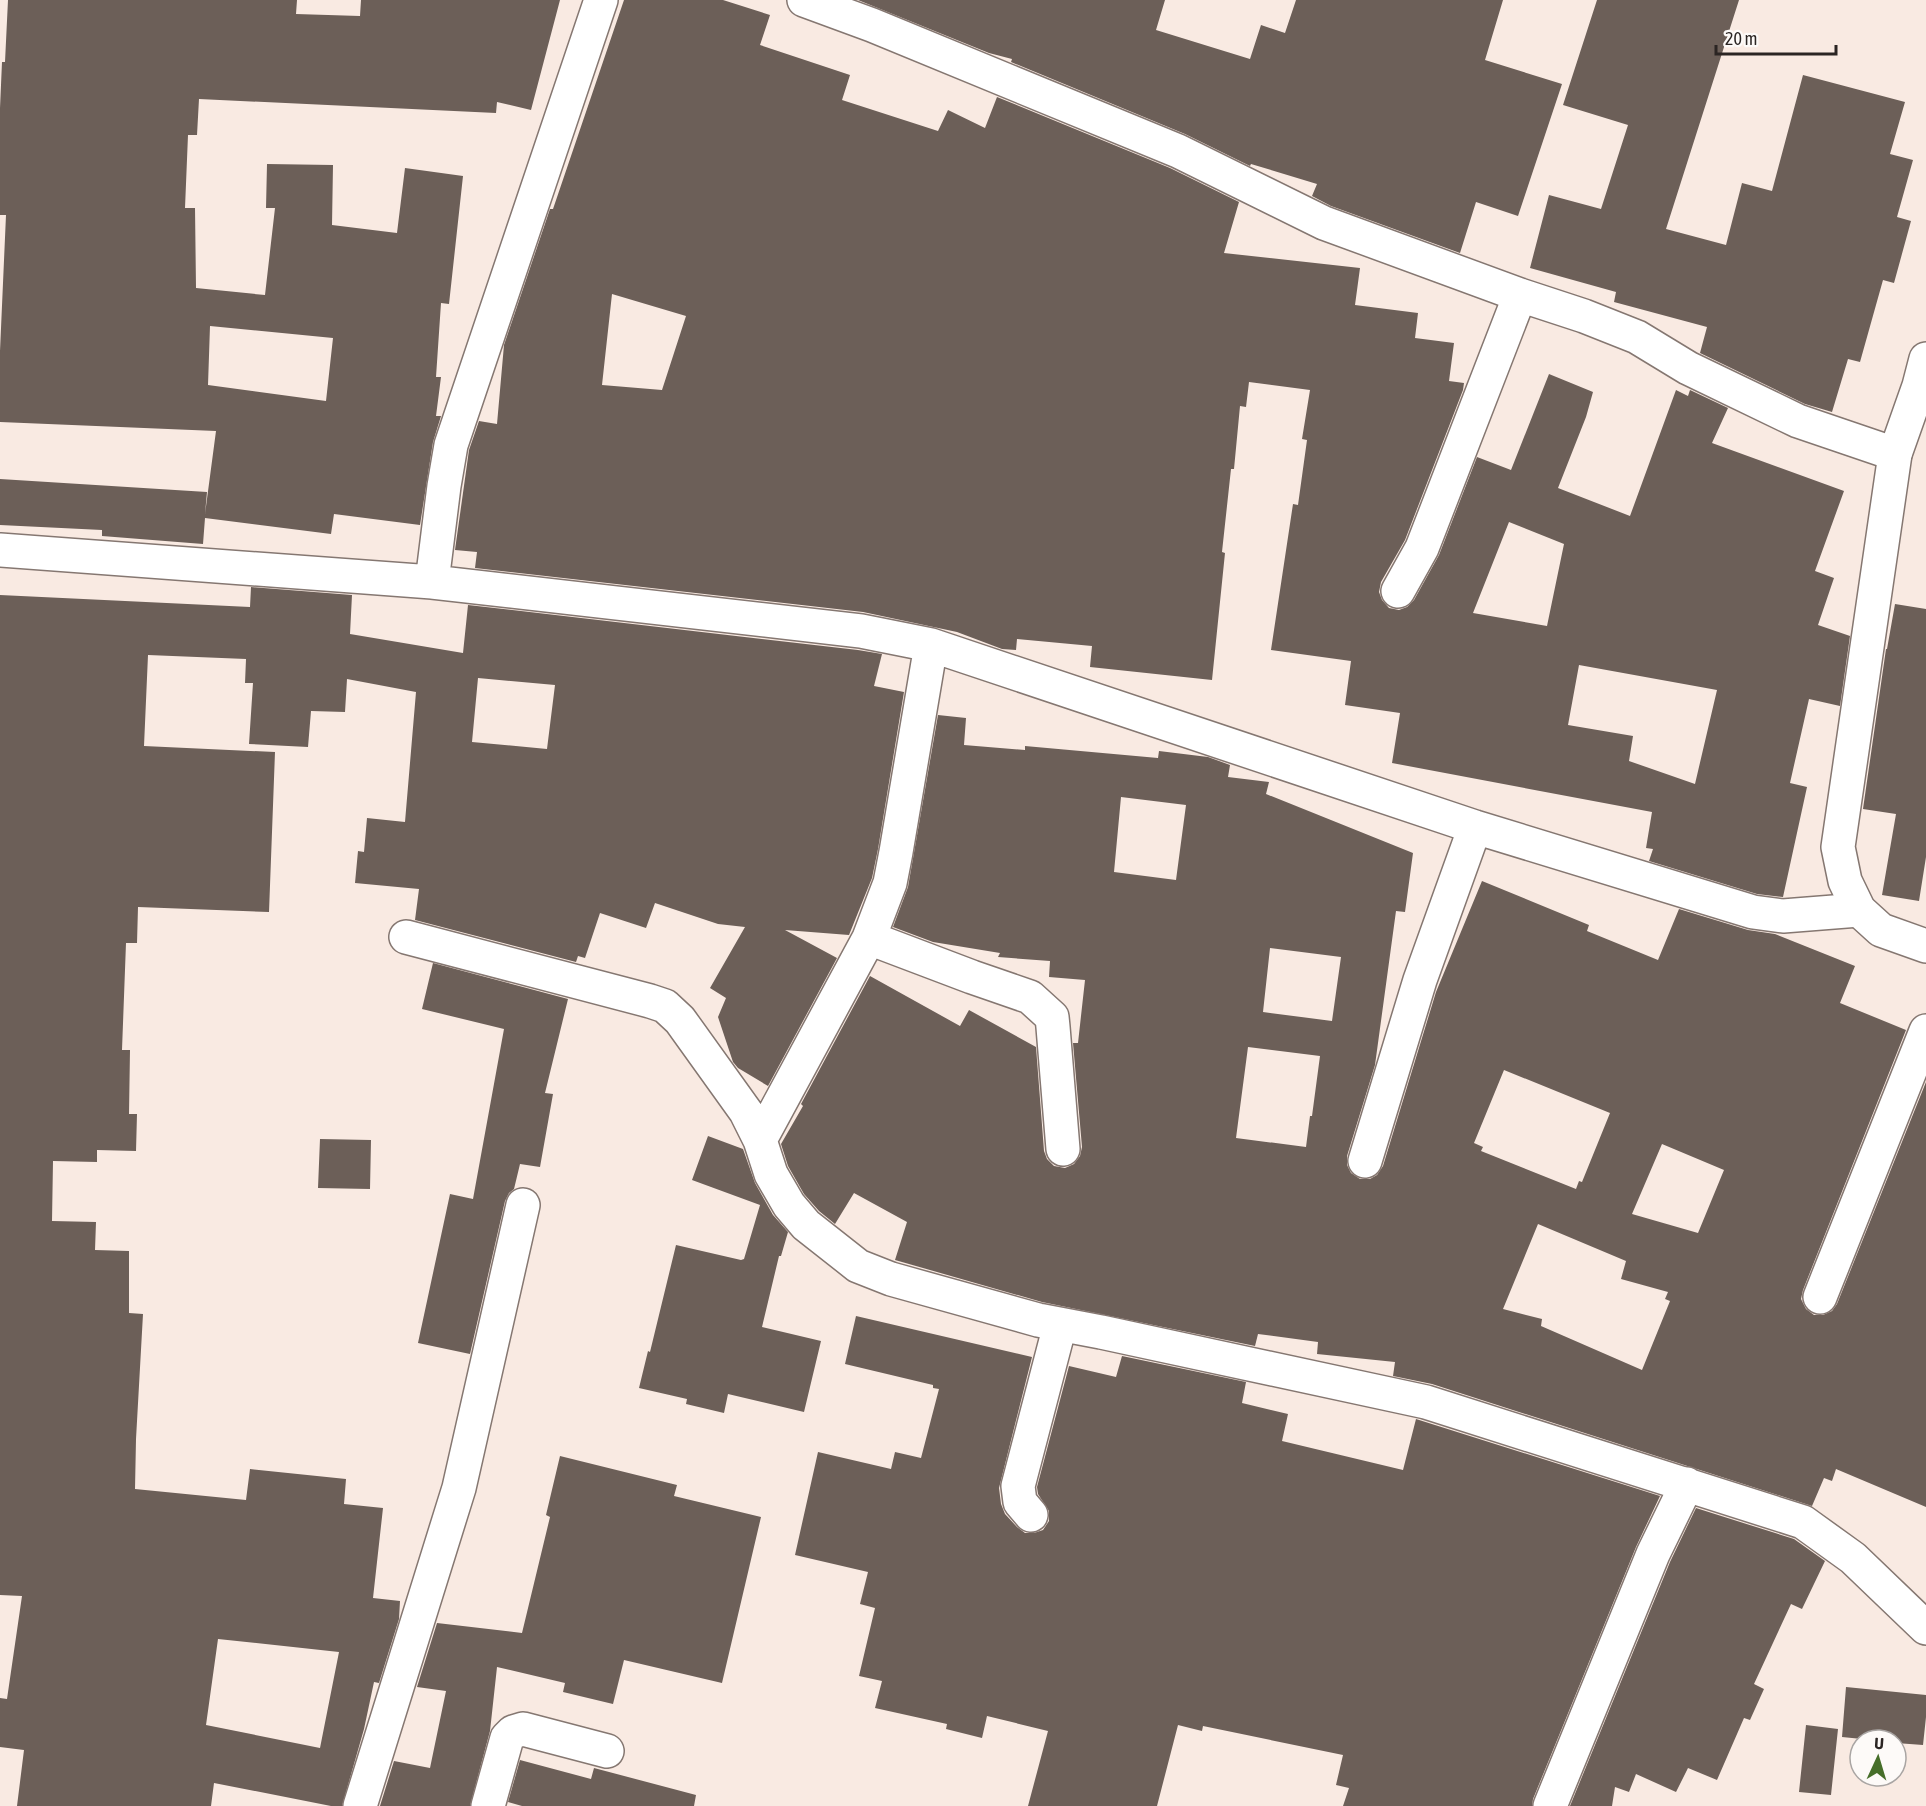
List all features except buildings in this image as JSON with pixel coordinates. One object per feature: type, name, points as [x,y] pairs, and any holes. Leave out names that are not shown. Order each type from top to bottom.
[{"type":"street","points":[[432,582],[451,445],[601,0]]},
{"type":"street","points":[[804,0],[872,25],[1178,151],[1324,223],[1637,337],[1688,368],[1798,421],[1895,453]]},
{"type":"street","points":[[1398,591],[1419,556],[1520,295]]},
{"type":"street","points":[[1924,378],[1895,453],[1838,847],[1845,881],[1859,910],[1881,930],[1926,946]]},
{"type":"street","points":[[0,550],[432,582],[861,631],[931,645],[1475,827],[1753,912],[1783,916],[1859,910]]},
{"type":"street","points":[[760,1140],[869,938],[890,883],[931,645]]},
{"type":"street","points":[[1365,1161],[1420,980],[1475,827]]},
{"type":"street","points":[[406,937],[665,1006],[680,1020],[746,1112],[760,1140],[771,1174],[789,1205],[806,1225],[858,1266],[891,1279],[1060,1325],[1426,1402],[1803,1522],[1853,1558],[1926,1628]]},
{"type":"street","points":[[869,938],[1029,996],[1046,1010],[1052,1017],[1064,1149]]},
{"type":"street","points":[[1820,1298],[1926,1031]]},
{"type":"street","points":[[360,1806],[459,1488],[523,1205]]},
{"type":"street","points":[[1031,1515],[1020,1502],[1018,1486],[1060,1325]]},
{"type":"street","points":[[1550,1806],[1653,1554],[1687,1484]]},
{"type":"street","points":[[488,1806],[507,1738],[513,1732],[523,1730],[607,1751]]}]
